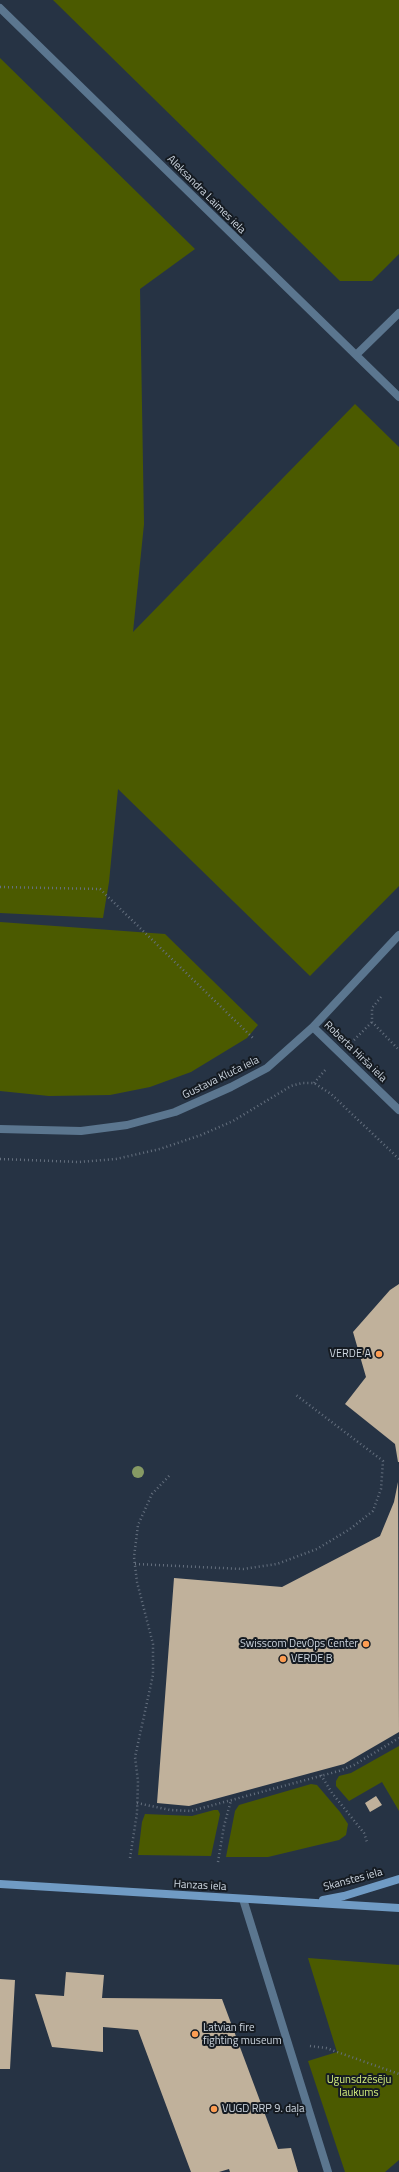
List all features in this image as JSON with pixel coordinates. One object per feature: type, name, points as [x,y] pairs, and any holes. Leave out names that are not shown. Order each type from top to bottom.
[{"type":"main road","name":"Skanstes iela","points":[[312,1902],[344,1896],[399,1879]]},
{"type":"main road","name":"Hanzas iela","points":[[0,1884],[399,1908]]},
{"type":"street","name":"Aleksandra Laimes iela","points":[[0,8],[399,397]]},
{"type":"street","points":[[356,356],[399,313]]},
{"type":"street","name":"Gustava Kluča iela","points":[[0,1129],[81,1131],[127,1125],[175,1112],[231,1087],[267,1068],[313,1027],[399,935]]},
{"type":"street","name":"Roberta Hirša iela","points":[[313,1027],[399,1110]]},
{"type":"street","points":[[243,1899],[328,2172]]},
{"type":"path","points":[[0,887],[100,889],[254,1039]]},
{"type":"path","points":[[381,997],[372,1008],[372,1022],[399,1050]]},
{"type":"path","points":[[0,1159],[80,1162],[116,1159],[160,1149],[201,1135],[233,1121],[291,1086],[302,1083],[314,1083],[331,1094],[399,1159]]},
{"type":"path","points":[[135,1564],[243,1570],[277,1564],[317,1549],[350,1529],[373,1511],[381,1489],[383,1461],[296,1395]]},
{"type":"path","points":[[130,1858],[137,1803],[138,1781],[135,1757],[153,1675],[153,1644],[137,1582],[135,1564],[138,1525],[152,1494],[170,1475]]},
{"type":"path","points":[[137,1803],[170,1810],[191,1811],[354,1765],[399,1738]]},
{"type":"path","points":[[321,1775],[332,1793],[364,1833],[367,1842]]},
{"type":"path","points":[[218,1862],[224,1826],[231,1800]]},
{"type":"path","points":[[288,2044],[326,2048],[399,2074]]},
{"type":"green space","points":[[53,0],[399,0],[399,254],[372,281],[340,281]]},
{"type":"green space","points":[[0,58],[195,249],[140,289],[144,524],[133,632],[355,404],[399,447],[399,886],[310,976],[118,789],[109,882],[103,918],[0,913]]},
{"type":"green space","points":[[0,922],[165,934],[258,1025],[247,1038],[191,1072],[150,1087],[110,1095],[49,1096],[0,1091]]},
{"type":"green space","points":[[399,1746],[399,1811],[382,1782],[349,1801],[336,1786],[336,1781],[339,1776],[351,1773]]},
{"type":"green space","points":[[311,1784],[317,1785],[340,1812],[348,1824],[346,1835],[339,1840],[268,1857],[226,1857],[235,1811],[239,1805]]},
{"type":"green space","points":[[218,1810],[220,1814],[211,1856],[138,1855],[142,1822],[145,1814],[192,1816]]},
{"type":"green space","name":"Ugunsdzēsēju laukums","points":[[308,1958],[399,1965],[399,2160],[385,2172],[345,2172],[308,2061],[337,2052]]},
{"type":"building","name":"VERDE A","points":[[399,1284],[398,1462],[395,1444],[345,1404],[366,1377],[353,1332],[390,1290]]},
{"type":"building","name":"VERDE B","points":[[398,1482],[399,1732],[344,1764],[189,1806],[157,1803],[174,1578],[282,1587],[380,1536],[394,1502]]},
{"type":"building","points":[[376,1796],[382,1805],[370,1812],[365,1803]]},
{"type":"building","points":[[66,1972],[104,1975],[102,1998],[222,1999],[278,2149],[291,2148],[298,2172],[230,2172],[229,2169],[219,2172],[191,2172],[138,2030],[103,2027],[103,2052],[52,2047],[35,1994],[64,1996]]},
{"type":"building","points":[[0,1979],[15,1980],[10,2069],[0,2069]]},
{"type":"place","name":"VERDE A","points":[[379,1354]]},
{"type":"place","name":"Swisscom DevOps Center","points":[[366,1644]]},
{"type":"place","name":"VERDE B","points":[[283,1659]]},
{"type":"place","name":"Latvian fire fighting museum","points":[[195,2034]]},
{"type":"place","name":"VUGD RRP 9. daļa","points":[[214,2109]]}]
